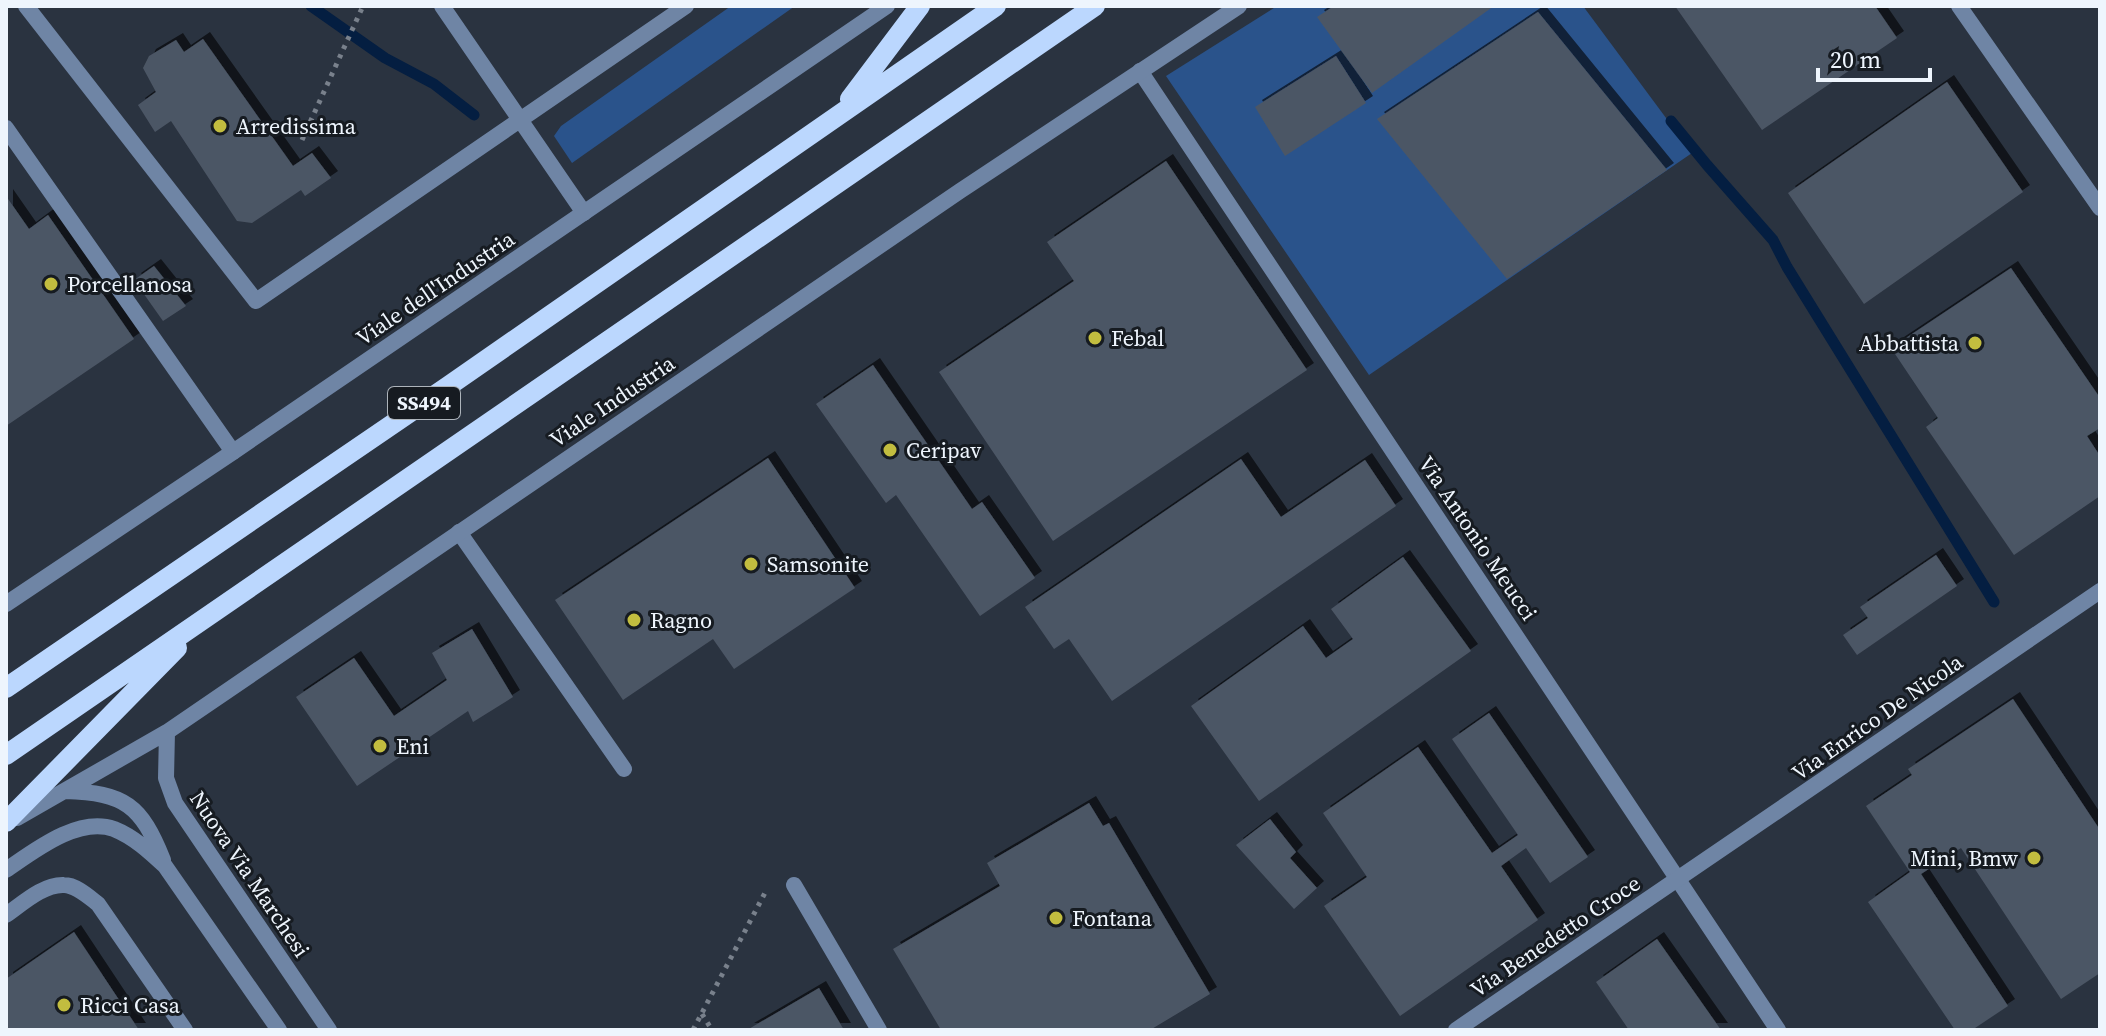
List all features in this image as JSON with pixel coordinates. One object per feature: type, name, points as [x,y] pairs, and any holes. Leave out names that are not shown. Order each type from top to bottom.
[{"type":"main road","points":[[839,114],[920,6]]},
{"type":"main road","name":"SS494","points":[[6,688],[996,6]]},
{"type":"main road","name":"SS494","points":[[6,755],[1095,6]]},
{"type":"main road","points":[[6,824],[210,615]]},
{"type":"street","points":[[26,6],[256,301],[686,6]]},
{"type":"street","points":[[442,6],[584,213]]},
{"type":"street","name":"Viale dell'Industria","points":[[6,604],[887,6]]},
{"type":"street","name":"Viale Industria","points":[[6,824],[167,732],[1239,6]]},
{"type":"street","points":[[1959,6],[2100,208]]},
{"type":"street","name":"Via Antonio Meucci","points":[[1140,71],[1778,1030]]},
{"type":"street","points":[[6,128],[233,452]]},
{"type":"street","points":[[459,532],[624,769]]},
{"type":"street","name":"Via Enrico De Nicola","points":[[1678,879],[2100,591]]},
{"type":"street","name":"Nuova Via Marchesi","points":[[167,732],[166,778],[175,803],[329,1030]]},
{"type":"street","points":[[62,791],[110,796],[128,805],[142,817],[152,832],[165,866]]},
{"type":"street","points":[[6,870],[45,844],[82,828],[101,826],[130,838],[165,866],[279,1030]]},
{"type":"street","name":"Via Benedetto Croce","points":[[1456,1030],[1678,879]]},
{"type":"street","points":[[6,915],[44,890],[65,884],[81,891],[98,904],[185,1030]]},
{"type":"street","points":[[794,885],[879,1030]]},
{"type":"path","points":[[302,140],[363,6]]},
{"type":"path","points":[[693,1030],[774,877]]},
{"type":"path","points":[[701,1013],[712,1030]]},
{"type":"shaded area","points":[[731,6],[795,6],[572,163],[554,136],[561,126]]},
{"type":"shaded area","points":[[1277,6],[1583,6],[1692,153],[1369,375],[1166,76]]},
{"type":"building","points":[[1334,6],[1494,6],[1372,93],[1317,17]]},
{"type":"building","points":[[1675,6],[1875,6],[1897,38],[1762,130]]},
{"type":"building","points":[[1538,12],[1667,170],[1507,279],[1377,119]]},
{"type":"building","name":"Arredissima","points":[[203,39],[293,166],[312,153],[331,178],[305,196],[301,190],[252,223],[237,221],[171,121],[155,132],[138,105],[156,92],[143,68],[149,56],[176,40],[184,52]]},
{"type":"building","points":[[1336,56],[1366,103],[1285,156],[1255,107]]},
{"type":"building","points":[[1947,82],[2023,192],[1864,304],[1788,193]]},
{"type":"building","points":[[1166,161],[1307,370],[1053,541],[939,372],[1074,281],[1047,242]]},
{"type":"building","name":"Porcellanosa","points":[[6,196],[29,229],[48,215],[134,339],[6,426]]},
{"type":"building","points":[[154,266],[186,306],[163,321],[134,280]]},
{"type":"building","points":[[2011,268],[2100,394],[2100,428],[2087,436],[2100,456],[2100,496],[2014,555],[1926,427],[1938,418],[1891,348]]},
{"type":"building","name":"Ceripav","points":[[873,365],[972,509],[982,502],[1035,578],[980,616],[896,495],[886,503],[816,404]]},
{"type":"building","name":"Samsonite","points":[[768,458],[855,588],[734,669],[713,639],[623,700],[555,600]]},
{"type":"building","points":[[1241,459],[1281,517],[1365,460],[1396,506],[1112,701],[1069,639],[1054,649],[1025,607]]},
{"type":"building","points":[[1936,555],[1957,586],[1857,655],[1843,635],[1868,618],[1860,607]]},
{"type":"building","points":[[1403,557],[1471,651],[1259,801],[1191,706],[1303,626],[1326,658],[1353,639],[1331,609]]},
{"type":"building","points":[[472,629],[513,697],[473,722],[468,711],[357,786],[296,697],[354,658],[394,716],[447,680],[432,653]]},
{"type":"building","name":"Mini, Bmw","points":[[2013,699],[2100,830],[2100,973],[2061,999],[1961,848],[1921,874],[2008,1006],[1972,1030],[1955,1030],[1868,902],[1910,872],[1866,806],[1912,775],[1908,769]]},
{"type":"building","points":[[1489,713],[1588,857],[1550,883],[1526,848],[1501,866],[1538,920],[1400,1016],[1324,906],[1367,877],[1323,813],[1418,747],[1492,853],[1518,835],[1452,739]]},
{"type":"building","name":"Fontana","points":[[1089,803],[1103,826],[1109,823],[1210,994],[1150,1030],[941,1030],[893,949],[1000,886],[987,863]]},
{"type":"building","points":[[1270,819],[1296,852],[1290,858],[1317,888],[1294,909],[1236,845]]},
{"type":"building","name":"Ricci Casa","points":[[74,932],[139,1030],[6,1030],[6,979]]},
{"type":"building","points":[[1657,939],[1721,1030],[1629,1030],[1596,982]]},
{"type":"building","points":[[819,988],[844,1030],[747,1030]]},
{"type":"waterway","points":[[311,6],[385,58],[434,84],[474,115]]},
{"type":"waterway","points":[[1671,121],[1773,240],[1994,602]]},
{"type":"place","name":"Arredissima","points":[[220,126]]},
{"type":"place","name":"Porcellanosa","points":[[51,284]]},
{"type":"place","name":"Febal","points":[[1095,338]]},
{"type":"place","name":"Abbattista","points":[[1975,343]]},
{"type":"place","name":"Ceripav","points":[[890,450]]},
{"type":"place","name":"Samsonite","points":[[751,564]]},
{"type":"place","name":"Ragno","points":[[634,620]]},
{"type":"place","name":"Eni","points":[[380,746]]},
{"type":"place","name":"Mini, Bmw","points":[[2034,858]]},
{"type":"place","name":"Fontana","points":[[1056,918]]},
{"type":"place","name":"Ricci Casa","points":[[64,1005]]}]
